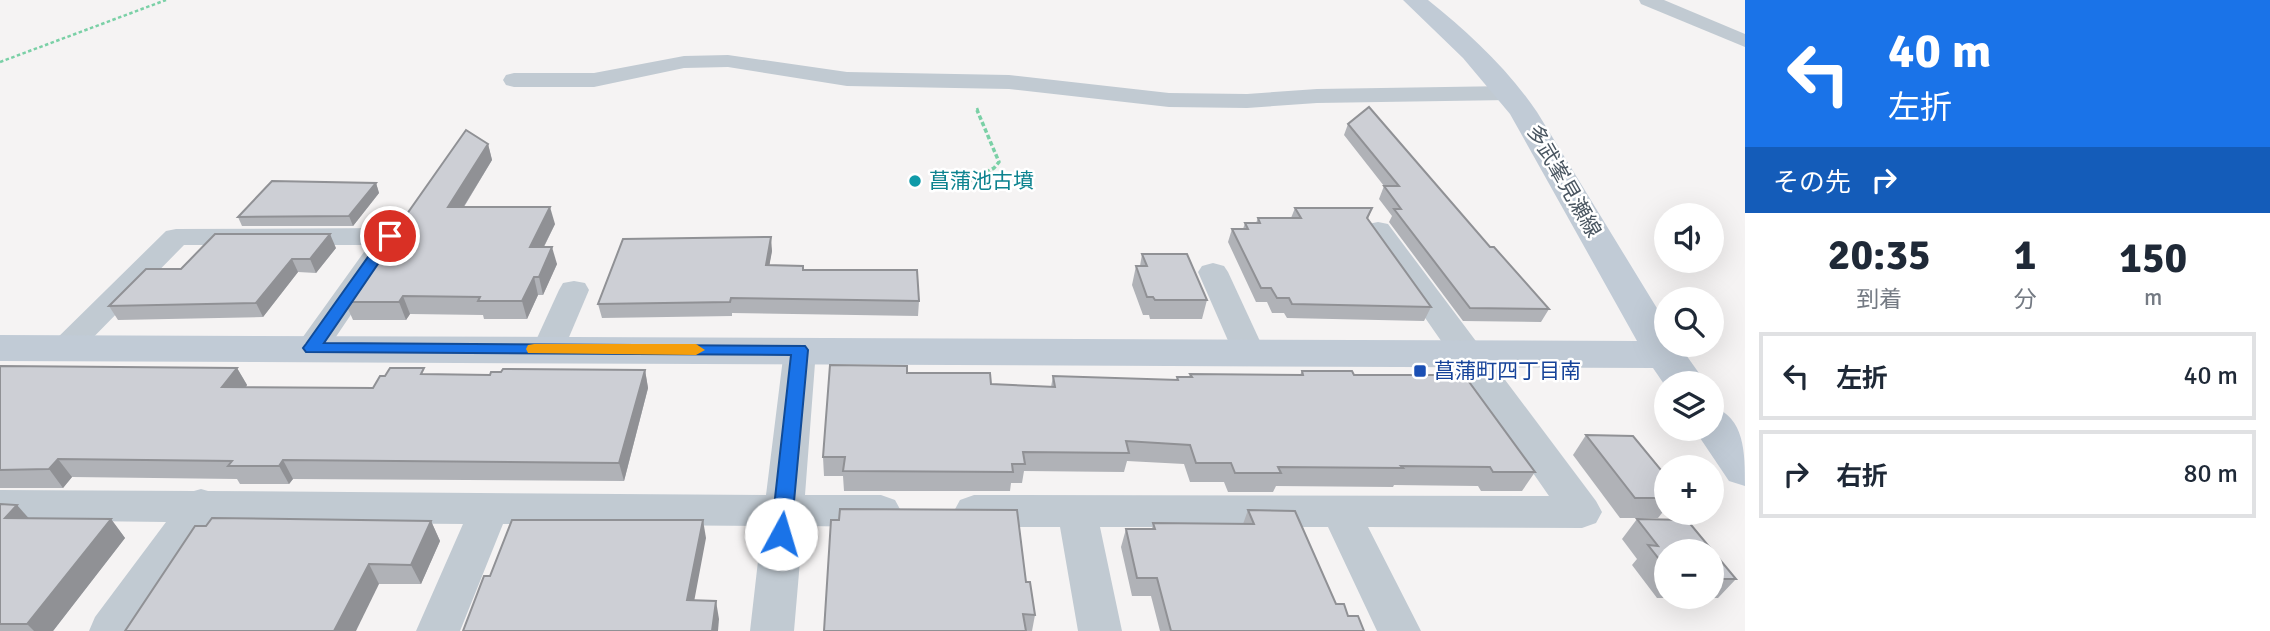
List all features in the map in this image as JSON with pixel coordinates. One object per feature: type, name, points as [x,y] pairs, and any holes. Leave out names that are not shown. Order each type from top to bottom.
[{"type":"street","name":"多武峯見瀬線","points":[[1414,0],[1442,22],[1509,93],[1523,112],[1675,369]]},
{"type":"street","points":[[1648,0],[1745,41]]},
{"type":"street","points":[[514,80],[594,80],[684,61],[728,61],[847,79],[1009,82],[1169,100],[1247,101],[1317,96],[1509,93]]},
{"type":"street","points":[[0,505],[1582,512],[1378,230]]},
{"type":"street","points":[[63,348],[176,237],[390,236],[312,348]]},
{"type":"street","points":[[1213,272],[1249,352]]},
{"type":"street","points":[[548,349],[574,290]]},
{"type":"street","points":[[0,348],[1467,353],[1675,369]]},
{"type":"street","points":[[772,631],[800,350]]},
{"type":"street","points":[[1724,439],[1745,469]]},
{"type":"street","points":[[111,631],[201,504]]},
{"type":"street","points":[[438,631],[490,508]]},
{"type":"street","points":[[1077,511],[1100,631]]},
{"type":"street","points":[[1340,511],[1399,631]]},
{"type":"path","points":[[0,62],[166,0]]},
{"type":"path","points":[[955,189],[994,168],[999,162],[995,145],[979,117],[976,106]]},
{"type":"building","points":[[1369,107],[1490,247],[1494,247],[1549,309],[1470,308],[1394,209],[1401,209],[1384,186],[1399,186],[1348,124]]},
{"type":"building","points":[[466,130],[488,144],[448,207],[550,207],[530,247],[552,247],[539,277],[534,277],[522,301],[478,301],[480,297],[403,296],[399,302],[345,302]]},
{"type":"building","points":[[272,181],[376,183],[349,216],[238,217]]},
{"type":"building","points":[[1295,208],[1372,208],[1367,218],[1431,307],[1292,304],[1289,298],[1277,298],[1271,288],[1261,288],[1232,229],[1248,229],[1245,223],[1260,223],[1258,218],[1301,218]]},
{"type":"building","points":[[215,234],[330,234],[310,259],[292,259],[256,303],[109,306],[146,269],[181,269]]},
{"type":"building","points":[[771,237],[766,265],[803,266],[803,270],[917,270],[919,301],[731,298],[730,302],[598,304],[623,239]]},
{"type":"building","points":[[1142,254],[1187,254],[1207,300],[1155,300],[1153,297],[1147,297],[1136,266],[1147,266]]},
{"type":"building","points":[[830,365],[907,366],[907,373],[990,373],[991,384],[1055,387],[1053,376],[1178,380],[1177,377],[1192,377],[1190,374],[1303,375],[1302,371],[1352,371],[1354,375],[1464,375],[1535,472],[1493,472],[1490,467],[1401,466],[1403,468],[1278,467],[1281,473],[1235,473],[1231,463],[1196,463],[1190,445],[1126,441],[1129,453],[1023,452],[1025,464],[1012,464],[1013,472],[843,471],[845,457],[823,457]]},
{"type":"building","points":[[0,366],[237,368],[222,387],[373,388],[380,376],[385,376],[390,368],[424,368],[421,374],[490,375],[491,372],[501,372],[503,369],[645,370],[619,463],[283,460],[279,466],[228,466],[232,461],[58,459],[49,469],[0,470]]},
{"type":"building","points":[[1586,435],[1633,436],[1654,461],[1654,498],[1635,498]]},
{"type":"building","points":[[0,504],[17,505],[5,518],[111,519],[27,624],[0,624]]},
{"type":"building","points":[[840,509],[1017,510],[1026,582],[1030,582],[1035,615],[1023,614],[1026,631],[824,631],[831,520],[839,520]]},
{"type":"building","points":[[1248,510],[1295,511],[1336,604],[1344,604],[1348,616],[1358,616],[1364,631],[1171,631],[1157,578],[1137,578],[1126,529],[1155,529],[1153,523],[1254,524]]},
{"type":"building","points":[[212,518],[431,521],[411,565],[369,564],[334,631],[125,631],[195,526],[206,526]]},
{"type":"building","points":[[1637,519],[1654,519],[1654,525],[1691,525],[1703,539],[1654,539]]},
{"type":"building","points":[[512,520],[703,520],[687,600],[716,601],[712,631],[463,631],[484,576],[490,576]]},
{"type":"building","points":[[1724,565],[1736,579],[1724,579]]},
{"type":"slow traffic","points":[[534,349],[696,350]]},
{"type":"place","name":"菖蒲池古墳","points":[[915,181]]},
{"type":"place","name":"菖蒲町四丁目南","points":[[1420,371]]},
{"type":"route","points":[[390,236],[312,348],[800,350],[781,534]]}]
